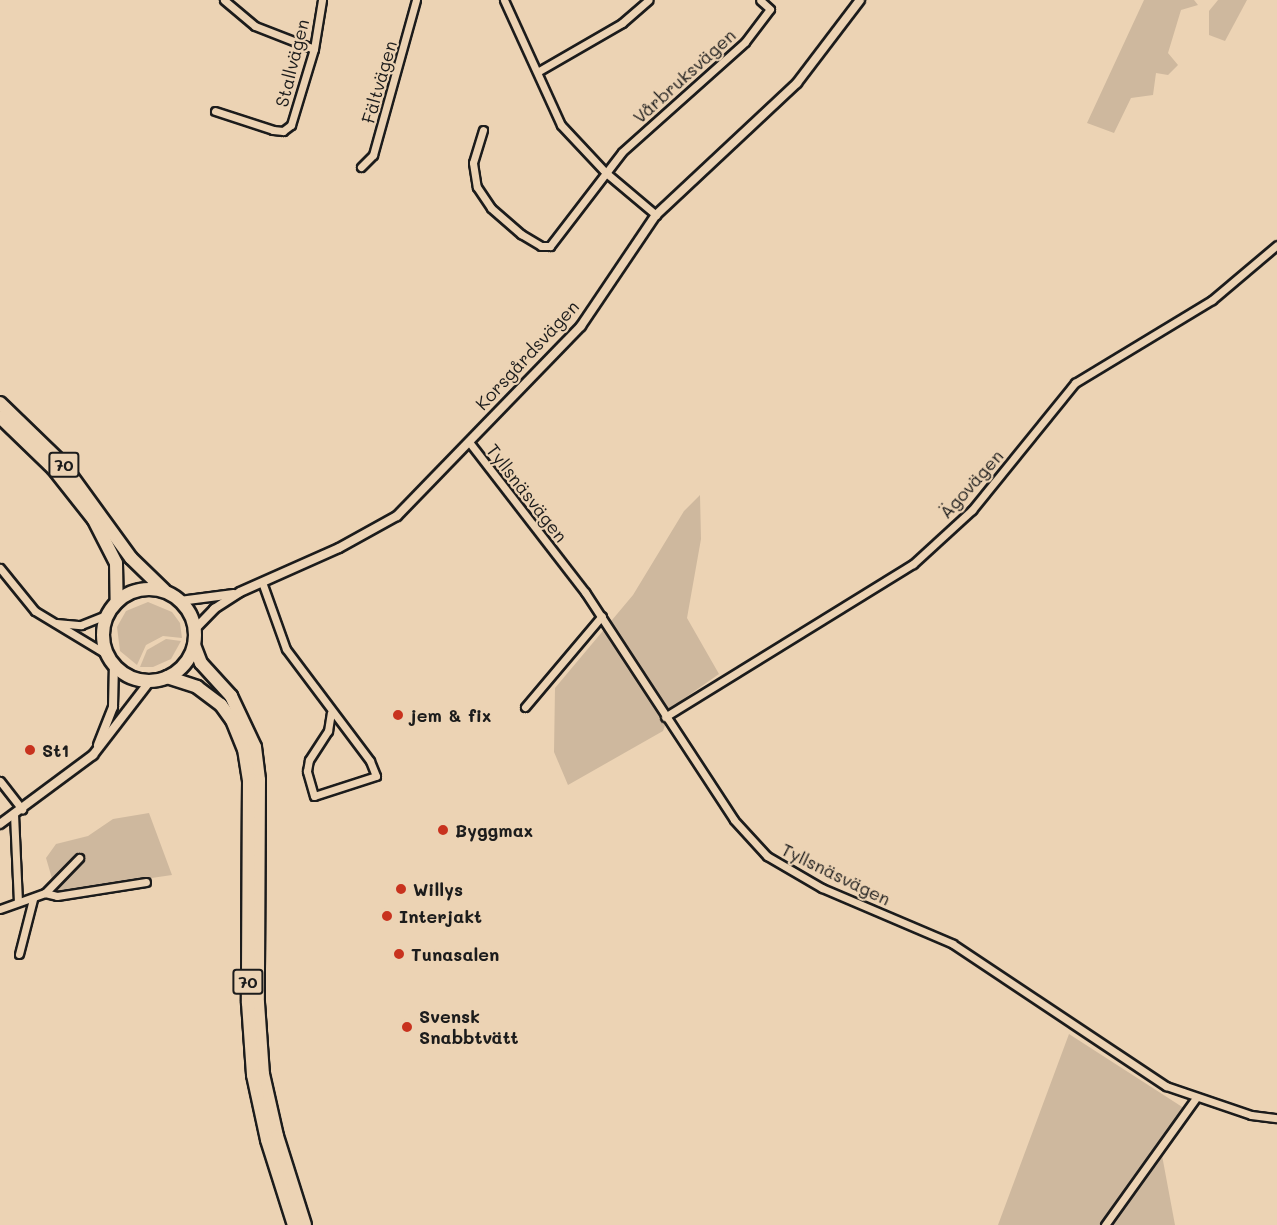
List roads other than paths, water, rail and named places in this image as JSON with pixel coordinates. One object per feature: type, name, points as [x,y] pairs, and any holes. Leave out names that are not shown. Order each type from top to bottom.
[{"type":"highway","name":"70","points":[[0,403],[62,463],[131,558],[167,592],[180,601],[195,629]]},
{"type":"highway","name":"70","points":[[0,417],[53,468],[93,520],[116,563],[117,602]]},
{"type":"highway","points":[[167,592],[144,589],[117,602],[108,614],[103,634],[111,660],[130,677],[150,681],[167,677],[187,661],[194,645],[195,629]]},
{"type":"highway","name":"70","points":[[194,645],[201,663],[239,709],[256,756],[260,1043],[269,1105],[305,1225]]},
{"type":"highway","name":"70","points":[[167,677],[197,687],[221,705],[232,720],[244,749],[249,780],[248,1003],[253,1075],[267,1140],[294,1225]]},
{"type":"street","points":[[224,0],[255,26],[314,49]]},
{"type":"street","name":"Stallvägen","points":[[215,111],[283,131],[291,126],[314,49],[322,0]]},
{"type":"street","name":"Fältvägen","points":[[361,167],[373,155],[416,0]]},
{"type":"street","points":[[504,0],[539,71],[561,125],[605,172],[656,215]]},
{"type":"street","points":[[539,71],[622,23],[648,0]]},
{"type":"street","name":"Vårbruksvägen","points":[[605,172],[622,152],[746,42],[770,9],[760,0]]},
{"type":"street","name":"Korsgårdsvägen","points":[[195,629],[214,609],[240,592],[379,528],[397,516],[582,326],[656,215],[797,83],[860,0]]},
{"type":"street","points":[[483,130],[473,163],[477,187],[491,208],[541,246],[550,246],[561,236],[605,172]]},
{"type":"street","name":"Ägovägen","points":[[665,717],[913,564],[972,510],[1075,383],[1212,300],[1277,245]]},
{"type":"street","name":"Tyllsnäsvägen","points":[[469,442],[602,616],[665,717],[734,820],[767,856],[822,888],[953,944],[1166,1086],[1251,1115],[1277,1118]]},
{"type":"street","points":[[0,568],[24,600],[52,623],[111,660],[113,707],[93,755]]},
{"type":"street","points":[[261,582],[283,642],[331,713],[370,761],[376,776],[314,796],[307,771],[309,760],[328,730],[331,713]]},
{"type":"street","name":"Korsgårdsvägen","points":[[180,601],[202,601],[240,592]]},
{"type":"street","points":[[52,623],[81,625],[108,614]]},
{"type":"street","points":[[525,707],[602,616]]},
{"type":"street","points":[[0,824],[93,755],[150,681]]},
{"type":"street","points":[[0,781],[22,809]]},
{"type":"street","points":[[14,814],[18,901]]},
{"type":"street","points":[[0,909],[45,893],[79,858]]},
{"type":"street","points":[[45,893],[57,896],[146,882]]},
{"type":"street","points":[[19,954],[33,899]]},
{"type":"street","points":[[1105,1225],[1196,1098]]},
{"type":"place","name":"jem & fix","points":[[398,715]]},
{"type":"place","name":"St1","points":[[30,750]]},
{"type":"place","name":"Byggmax","points":[[443,830]]},
{"type":"place","name":"Willys","points":[[401,889]]},
{"type":"place","name":"Interjakt","points":[[387,916]]},
{"type":"place","name":"Tunasalen","points":[[399,954]]},
{"type":"place","name":"Svensk Snabbtvätt","points":[[407,1027]]}]
